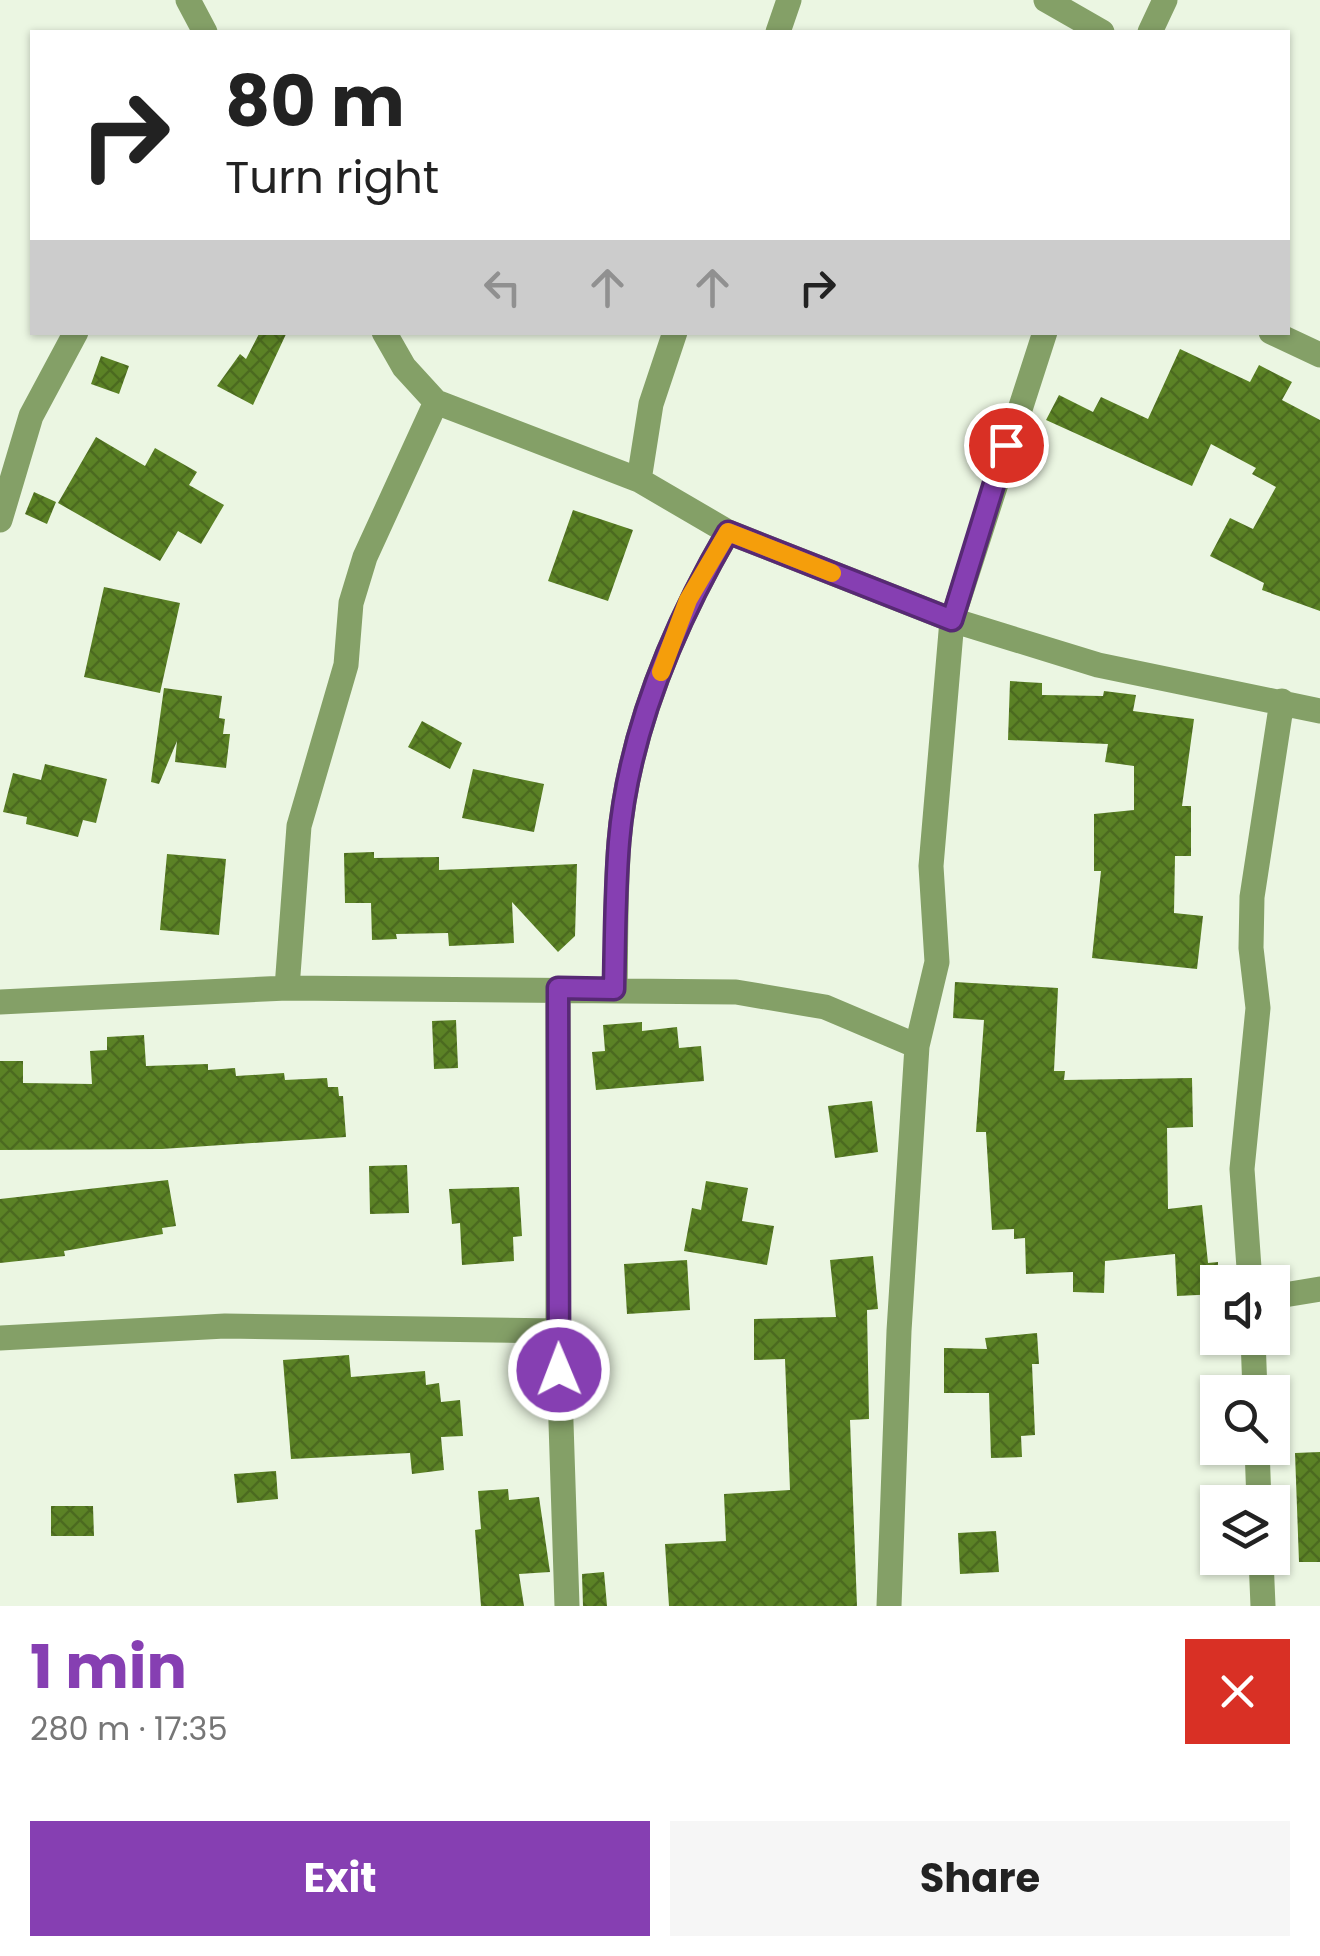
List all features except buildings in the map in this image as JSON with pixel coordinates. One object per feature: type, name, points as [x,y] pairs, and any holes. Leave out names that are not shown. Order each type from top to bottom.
[{"type":"street","points":[[188,0],[205,30]]},
{"type":"street","points":[[779,30],[789,0]]},
{"type":"street","points":[[1046,0],[1098,30]]},
{"type":"street","points":[[1151,30],[1164,0]]},
{"type":"street","points":[[0,520],[31,416],[74,335]]},
{"type":"street","points":[[386,335],[404,367],[436,402],[638,480],[728,532],[952,620],[1098,664],[1320,711]]},
{"type":"street","points":[[638,480],[652,404],[674,335]]},
{"type":"street","points":[[889,1606],[899,1330],[917,1046],[936,962],[930,866],[952,620],[1044,335]]},
{"type":"street","points":[[1277,335],[1320,355]]},
{"type":"street","points":[[287,988],[298,826],[337,703],[351,603],[365,558],[436,402]]},
{"type":"street","points":[[614,989],[619,839],[643,724],[688,600],[728,532]]},
{"type":"street","points":[[1249,1265],[1242,1168],[1243,1120],[1258,1008],[1251,948],[1252,897],[1268,771],[1282,701]]},
{"type":"street","points":[[0,1002],[287,988],[736,992],[825,1007],[917,1046]]},
{"type":"street","points":[[558,988],[558,1331],[566,1606]]},
{"type":"street","points":[[1290,1294],[1320,1288]]},
{"type":"street","points":[[0,1338],[225,1326],[558,1331]]},
{"type":"street","points":[[1262,1575],[1263,1606]]},
{"type":"slow traffic","points":[[661,672],[688,600],[728,532],[832,573]]},
{"type":"route","points":[[559,1370],[558,988],[614,989],[619,839],[643,724],[688,600],[728,532],[952,620],[1006,445]]}]
